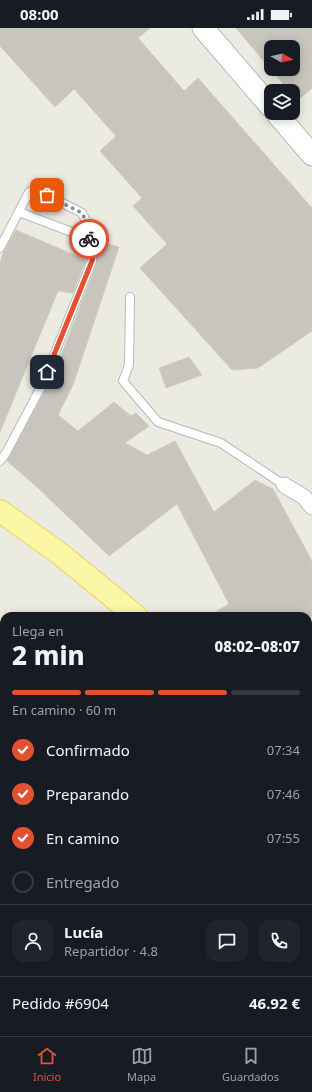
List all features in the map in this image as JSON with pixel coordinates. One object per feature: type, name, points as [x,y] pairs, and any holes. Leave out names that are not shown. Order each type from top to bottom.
[{"type":"main road","points":[[203,28],[264,99]]},
{"type":"main road","points":[[282,120],[312,155]]},
{"type":"main road","points":[[0,511],[59,553],[131,612]]},
{"type":"street","points":[[284,485],[304,498],[312,507]]},
{"type":"street","points":[[0,501],[71,555],[94,581]]},
{"type":"lane","points":[[0,248],[29,192],[35,189],[82,213],[85,219],[93,257],[45,378],[6,453],[0,461]]},
{"type":"lane","points":[[19,212],[90,240]]},
{"type":"lane","points":[[130,296],[129,365],[123,381],[158,422],[221,443],[284,485]]},
{"type":"lane","points":[[94,581],[121,612]]},
{"type":"building","points":[[0,28],[150,28],[138,38],[184,91],[198,78],[312,208],[312,331],[258,368],[232,370],[140,268],[167,244],[133,206],[142,198],[100,151],[116,136],[74,89],[55,107],[0,46]]},
{"type":"building","points":[[236,28],[312,28],[312,88],[300,98],[300,84],[283,84],[276,76],[300,76],[300,40],[264,40],[264,61]]},
{"type":"building","points":[[16,230],[86,260],[73,293],[58,291],[0,432],[0,263],[3,253]]},
{"type":"building","points":[[101,242],[119,247],[73,385],[58,415],[78,431],[114,402],[131,416],[136,413],[149,426],[125,443],[147,455],[175,441],[214,512],[255,480],[273,489],[312,561],[312,612],[216,612],[229,604],[177,504],[109,556],[37,487],[7,461],[53,376],[97,263],[98,251]]},
{"type":"building","points":[[189,357],[202,375],[166,388],[159,368]]},
{"type":"way so far","points":[[47,195],[82,213],[85,219],[89,239]]},
{"type":"route","points":[[47,372],[92,261],[92,248],[89,239]]}]
